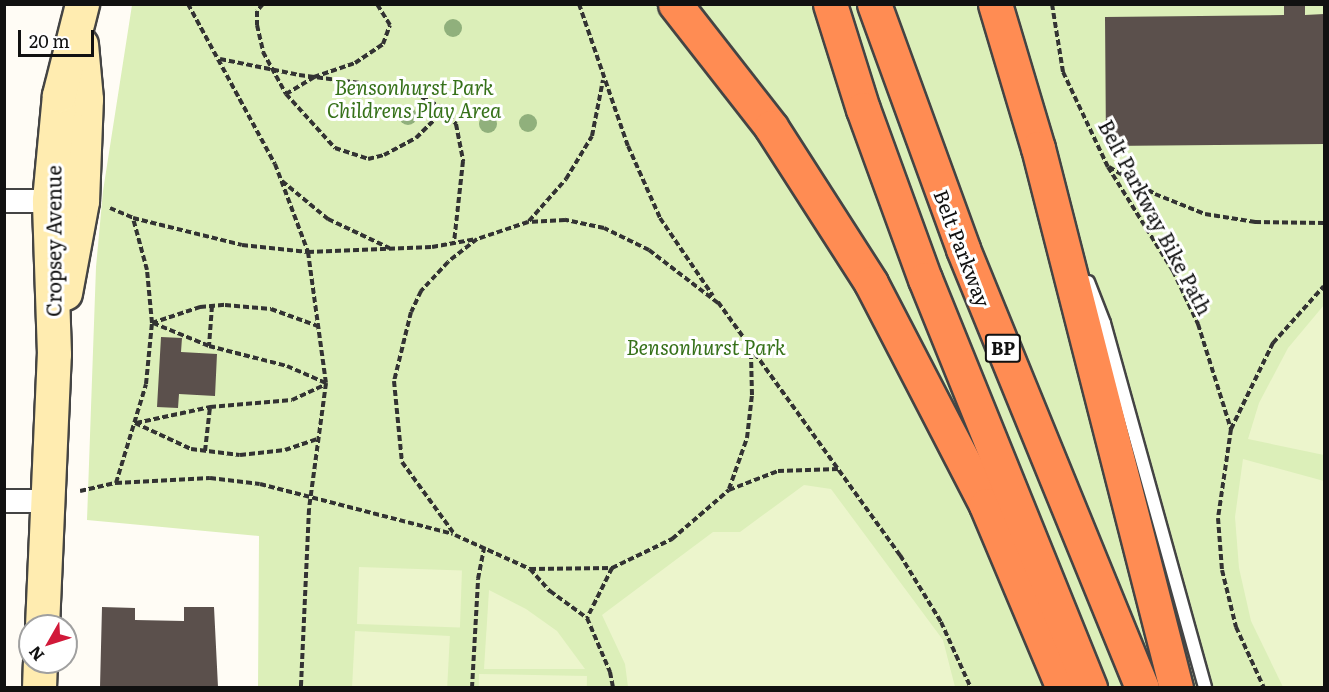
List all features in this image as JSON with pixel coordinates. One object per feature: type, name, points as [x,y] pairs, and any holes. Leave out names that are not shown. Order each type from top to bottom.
[{"type":"highway","points":[[675,4],[771,127],[871,283],[986,505],[1063,687]]},
{"type":"highway","name":"BP","points":[[830,4],[863,110],[925,279],[1090,687]]},
{"type":"highway","name":"Belt Parkway","points":[[874,4],[963,249],[1142,687]]},
{"type":"highway","points":[[995,4],[1041,161],[1176,687]]},
{"type":"highway","points":[[1016,4],[1041,161]]},
{"type":"main road","name":"Cropsey Avenue","points":[[43,614],[54,354],[49,200],[60,96],[81,13]]},
{"type":"main road","name":"Cropsey Avenue","points":[[54,354],[92,203],[81,13]]},
{"type":"street","points":[[4,201],[49,200],[92,203]]},
{"type":"street","points":[[4,501],[48,501]]},
{"type":"lane","points":[[1041,161],[1104,323],[1204,687]]},
{"type":"path","points":[[188,4],[220,59],[280,178],[308,252],[326,383],[311,495],[301,687]]},
{"type":"path","points":[[263,4],[257,11],[256,25],[271,68],[286,94],[321,138],[335,148],[368,159],[399,150],[429,128],[444,110]]},
{"type":"path","points":[[286,94],[314,77],[355,63],[383,44],[390,25],[377,4]]},
{"type":"path","points":[[579,4],[603,78],[660,218],[751,352],[900,555],[941,622],[971,687]]},
{"type":"path","name":"Belt Parkway Bike Path","points":[[1053,4],[1063,72],[1108,167],[1173,271],[1198,324],[1231,429],[1218,518],[1222,570],[1236,627],[1264,687]]},
{"type":"path","points":[[220,59],[314,77],[406,89],[444,110],[456,124],[463,161],[454,243]]},
{"type":"path","points":[[528,222],[566,179],[592,136],[603,78]]},
{"type":"path","points":[[1108,167],[1155,194],[1205,214],[1256,222],[1324,223]]},
{"type":"path","points":[[280,178],[328,219],[392,249]]},
{"type":"path","points":[[92,203],[133,218],[242,245],[308,252],[392,249],[454,243],[477,239],[528,222],[565,220],[603,228],[649,250],[718,303]]},
{"type":"path","points":[[116,483],[146,384],[152,323],[147,270],[133,218]]},
{"type":"path","points":[[455,535],[402,462],[394,381],[411,312],[421,291],[477,239]]},
{"type":"path","points":[[1231,429],[1273,343],[1324,286]]},
{"type":"path","points":[[152,323],[212,306],[271,309],[318,326]]},
{"type":"path","points":[[209,346],[212,306]]},
{"type":"path","points":[[152,323],[209,346],[287,366],[326,383]]},
{"type":"path","points":[[729,490],[747,438],[752,395],[751,352]]},
{"type":"path","points":[[135,423],[210,407],[292,400],[326,383]]},
{"type":"path","points":[[205,451],[210,407]]},
{"type":"path","points":[[135,423],[205,451],[265,454],[319,437]]},
{"type":"path","points":[[530,569],[612,568],[672,539],[729,490],[778,471],[838,470]]},
{"type":"path","points":[[80,491],[116,483],[210,478],[311,495],[455,535],[530,569],[550,591],[587,618],[610,672],[613,687]]},
{"type":"path","points":[[472,687],[478,579],[484,547]]},
{"type":"path","points":[[587,618],[612,568]]},
{"type":"green space","name":"Bensonhurst Park","points":[[132,5],[1324,5],[1324,687],[258,687],[259,536],[87,520],[96,267],[103,191]]},
{"type":"green space","points":[[1324,305],[1324,455],[1248,439],[1259,403],[1288,348]]},
{"type":"green space","points":[[1243,459],[1324,481],[1324,687],[1283,687],[1251,621],[1239,568],[1235,517]]},
{"type":"green space","points":[[804,485],[831,489],[943,640],[955,687],[628,687],[625,664],[602,615],[713,532],[740,532]]},
{"type":"green space","points":[[359,567],[462,571],[460,628],[357,624]]},
{"type":"green space","points":[[489,590],[526,609],[557,631],[585,669],[484,669]]},
{"type":"green space","points":[[355,631],[450,636],[447,688],[352,687]]},
{"type":"green space","points":[[479,674],[587,676],[587,688],[479,687]]},
{"type":"building","points":[[1284,4],[1305,4],[1305,15],[1324,14],[1324,144],[1106,146],[1105,17],[1284,15]]},
{"type":"building","points":[[161,337],[182,338],[181,352],[217,354],[215,396],[179,394],[178,408],[157,407]]},
{"type":"building","points":[[102,607],[135,608],[135,620],[184,621],[184,607],[214,607],[218,687],[100,687]]},
{"type":"park label","name":"Bensonhurst Park Childrens Play Area","points":[[414,98]]}]
